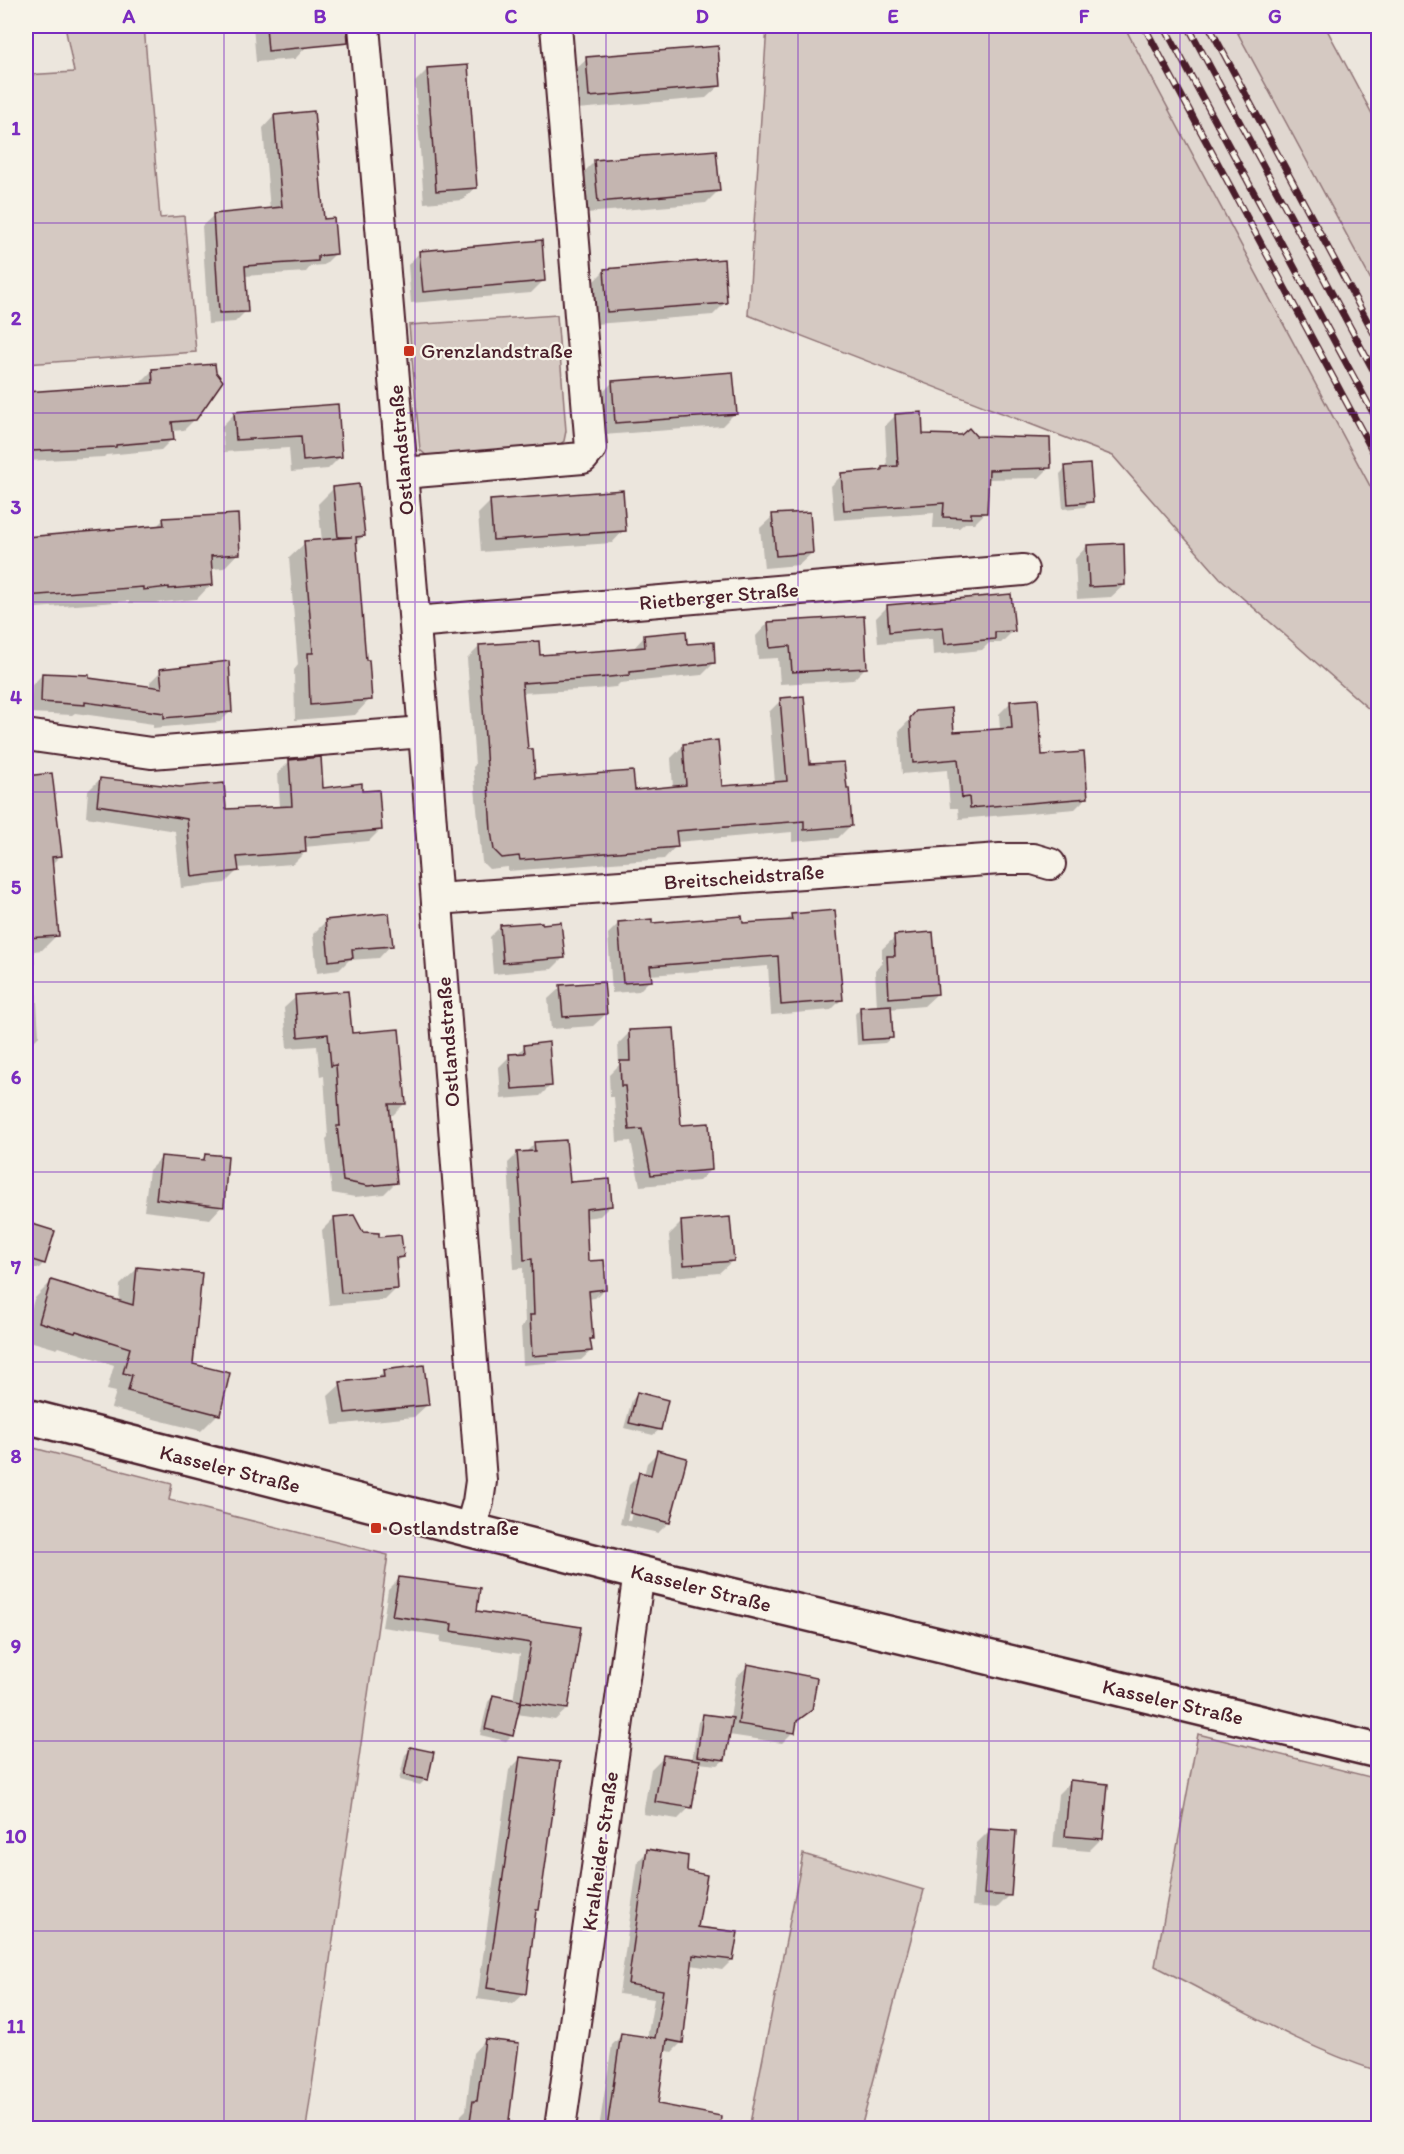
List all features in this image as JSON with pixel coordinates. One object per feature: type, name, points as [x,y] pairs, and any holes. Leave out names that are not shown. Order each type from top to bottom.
[{"type":"street","name":"Ostlandstraße","points":[[364,26],[424,732],[481,1481],[470,1530]]},
{"type":"street","points":[[403,473],[583,458],[591,448],[556,26]]},
{"type":"street","name":"Rietberger Straße","points":[[415,622],[1023,570]]},
{"type":"street","points":[[26,735],[151,753],[424,732]]},
{"type":"street","name":"Breitscheidstraße","points":[[437,899],[1000,859],[1033,859],[1050,864]]},
{"type":"street","name":"Kasseler Straße","points":[[26,1416],[639,1573],[1378,1751]]},
{"type":"street","name":"Kralheider Straße","points":[[560,2128],[639,1573]]},
{"type":"shaded area","points":[[65,26],[144,26],[160,218],[184,216],[196,352],[26,364],[26,75],[74,72]]},
{"type":"shaded area","points":[[767,26],[1124,26],[1378,501],[1378,717],[1220,578],[1113,456],[748,315]]},
{"type":"shaded area","points":[[1124,26],[1234,26],[1378,293],[1378,501]]},
{"type":"shaded area","points":[[1234,26],[1325,26],[1378,125],[1378,293]]},
{"type":"shaded area","points":[[557,315],[566,431],[564,441],[555,448],[435,457],[426,455],[420,450],[409,325]]},
{"type":"shaded area","points":[[26,1446],[172,1484],[169,1500],[388,1555],[306,2128],[26,2128]]},
{"type":"shaded area","points":[[1198,1734],[1378,1779],[1378,2071],[1293,2037],[1155,1966]]},
{"type":"shaded area","points":[[803,1854],[924,1890],[861,2128],[749,2128]]},
{"type":"building","points":[[266,26],[347,26],[348,43],[268,51]]},
{"type":"building","points":[[718,46],[721,86],[589,97],[586,57]]},
{"type":"building","points":[[468,65],[477,188],[436,191],[427,68]]},
{"type":"building","points":[[314,111],[324,219],[334,218],[337,254],[318,256],[318,261],[245,266],[248,312],[219,313],[213,214],[282,207],[274,115]]},
{"type":"building","points":[[716,150],[720,191],[598,202],[594,160]]},
{"type":"building","points":[[542,240],[545,281],[423,292],[419,251]]},
{"type":"building","points":[[724,259],[727,303],[607,312],[604,269]]},
{"type":"building","points":[[215,364],[216,372],[223,381],[196,420],[172,422],[174,440],[116,445],[116,447],[31,451],[29,435],[26,435],[26,392],[153,383],[152,369]]},
{"type":"building","points":[[733,372],[737,414],[615,423],[612,381]]},
{"type":"building","points":[[338,404],[342,457],[303,461],[301,436],[236,440],[234,412]]},
{"type":"building","points":[[922,412],[923,434],[961,435],[969,428],[976,436],[1050,438],[1051,468],[989,470],[987,513],[971,513],[971,518],[943,517],[944,503],[844,510],[841,473],[882,470],[882,467],[898,466],[895,414]]},
{"type":"building","points":[[1090,464],[1093,502],[1068,504],[1065,466]]},
{"type":"building","points":[[359,484],[365,536],[356,537],[366,660],[369,660],[372,700],[310,705],[308,653],[313,653],[304,541],[352,537],[338,537],[333,487]]},
{"type":"building","points":[[623,490],[626,531],[493,540],[490,500]]},
{"type":"building","points":[[810,512],[813,553],[776,556],[772,514]]},
{"type":"building","points":[[238,514],[240,554],[211,556],[213,585],[143,590],[143,587],[26,596],[26,537],[164,525],[163,518]]},
{"type":"building","points":[[1124,543],[1125,585],[1089,587],[1087,545]]},
{"type":"building","points":[[1011,594],[1015,631],[995,632],[995,639],[945,644],[943,627],[889,632],[887,605]]},
{"type":"building","points":[[864,616],[867,668],[792,672],[790,646],[770,648],[768,622]]},
{"type":"building","points":[[686,631],[687,644],[714,642],[715,663],[630,672],[630,675],[522,683],[528,749],[533,749],[535,778],[633,771],[635,790],[686,785],[683,744],[718,740],[722,786],[787,781],[780,698],[804,696],[810,764],[844,762],[852,826],[804,830],[804,821],[676,831],[678,847],[520,860],[519,856],[502,858],[494,850],[491,831],[479,645],[539,641],[540,655],[645,647],[644,635]]},
{"type":"building","points":[[229,661],[232,712],[164,718],[164,713],[85,702],[85,705],[41,702],[42,673],[89,675],[89,678],[162,688],[160,669]]},
{"type":"building","points":[[1038,699],[1042,755],[1084,752],[1088,798],[970,808],[969,797],[962,798],[958,759],[913,763],[910,718],[916,711],[952,708],[954,732],[1012,728],[1010,701]]},
{"type":"building","points":[[321,757],[323,788],[362,783],[362,791],[379,790],[382,830],[305,837],[306,852],[237,857],[239,871],[192,877],[187,819],[97,805],[100,778],[180,787],[224,783],[226,809],[292,806],[289,760]]},
{"type":"building","points":[[52,773],[62,856],[52,857],[59,936],[26,938],[26,776]]},
{"type":"building","points":[[835,910],[843,1000],[781,1005],[778,956],[650,966],[652,981],[623,983],[618,922],[652,919],[652,923],[742,916],[743,923],[792,920],[791,914]]},
{"type":"building","points":[[389,913],[393,946],[352,949],[353,958],[329,961],[325,920]]},
{"type":"building","points":[[542,922],[542,924],[561,922],[565,958],[503,963],[500,925]]},
{"type":"building","points":[[933,932],[938,994],[889,998],[887,956],[895,956],[894,935]]},
{"type":"building","points":[[604,982],[607,1014],[563,1017],[560,985]]},
{"type":"building","points":[[348,991],[352,1033],[399,1029],[406,1104],[389,1104],[397,1183],[368,1186],[343,1181],[337,1126],[340,1126],[336,1065],[331,1066],[328,1034],[298,1037],[295,995]]},
{"type":"building","points":[[891,1005],[893,1038],[862,1040],[860,1007]]},
{"type":"building","points":[[674,1028],[681,1125],[709,1123],[712,1170],[651,1175],[642,1129],[629,1130],[625,1086],[621,1086],[620,1061],[630,1061],[629,1030]]},
{"type":"building","points":[[549,1042],[552,1086],[512,1089],[509,1054],[525,1053],[524,1045]]},
{"type":"building","points":[[566,1140],[570,1182],[610,1179],[612,1206],[586,1209],[588,1261],[604,1260],[606,1289],[589,1291],[592,1351],[532,1356],[530,1315],[534,1315],[532,1259],[524,1260],[517,1152],[535,1151],[534,1142]]},
{"type":"building","points":[[205,1154],[228,1156],[224,1207],[156,1199],[161,1156],[204,1160]]},
{"type":"building","points":[[354,1215],[363,1232],[379,1233],[379,1237],[401,1235],[404,1257],[396,1258],[398,1289],[341,1293],[334,1217]]},
{"type":"building","points":[[730,1217],[734,1261],[684,1265],[681,1221]]},
{"type":"building","points":[[26,1222],[55,1231],[45,1264],[26,1258]]},
{"type":"building","points":[[137,1267],[202,1273],[193,1364],[230,1373],[220,1415],[128,1391],[132,1375],[123,1373],[130,1348],[39,1322],[51,1280],[133,1305]]},
{"type":"building","points":[[424,1365],[429,1405],[345,1413],[340,1382],[384,1377],[383,1370]]},
{"type":"building","points":[[637,1392],[668,1400],[661,1430],[629,1423]]},
{"type":"building","points":[[657,1450],[687,1458],[670,1523],[630,1513],[639,1472],[651,1475]]},
{"type":"building","points":[[399,1577],[480,1588],[477,1611],[581,1627],[568,1709],[521,1702],[531,1643],[451,1631],[452,1624],[392,1616]]},
{"type":"building","points":[[747,1664],[817,1678],[812,1710],[797,1721],[795,1733],[738,1724]]},
{"type":"building","points":[[493,1695],[521,1701],[513,1736],[485,1729]]},
{"type":"building","points":[[703,1714],[733,1718],[725,1760],[697,1756]]},
{"type":"building","points":[[410,1747],[434,1752],[428,1780],[404,1775]]},
{"type":"building","points":[[663,1755],[700,1760],[692,1808],[655,1802]]},
{"type":"building","points":[[520,1757],[560,1762],[539,1910],[536,1910],[526,1994],[487,1988]]},
{"type":"building","points":[[1070,1780],[1108,1784],[1103,1839],[1065,1836]]},
{"type":"building","points":[[989,1829],[1016,1831],[1011,1896],[984,1894]]},
{"type":"building","points":[[647,1849],[688,1856],[687,1871],[707,1875],[698,1927],[738,1932],[733,1960],[693,1955],[683,2043],[667,2040],[658,2104],[721,2116],[720,2128],[607,2128],[621,2033],[655,2038],[663,1990],[628,1984]]},
{"type":"building","points":[[485,2039],[519,2043],[508,2128],[469,2128],[473,2101],[477,2101]]},
{"type":"railway","points":[[1144,26],[1378,461]]},
{"type":"railway","points":[[1164,26],[1378,422]]},
{"type":"railway","points":[[1188,26],[1378,379]]},
{"type":"railway","points":[[1209,26],[1378,341]]},
{"type":"place","name":"Grenzlandstraße","points":[[409,351]]},
{"type":"place","name":"Ostlandstraße","points":[[376,1528]]}]
